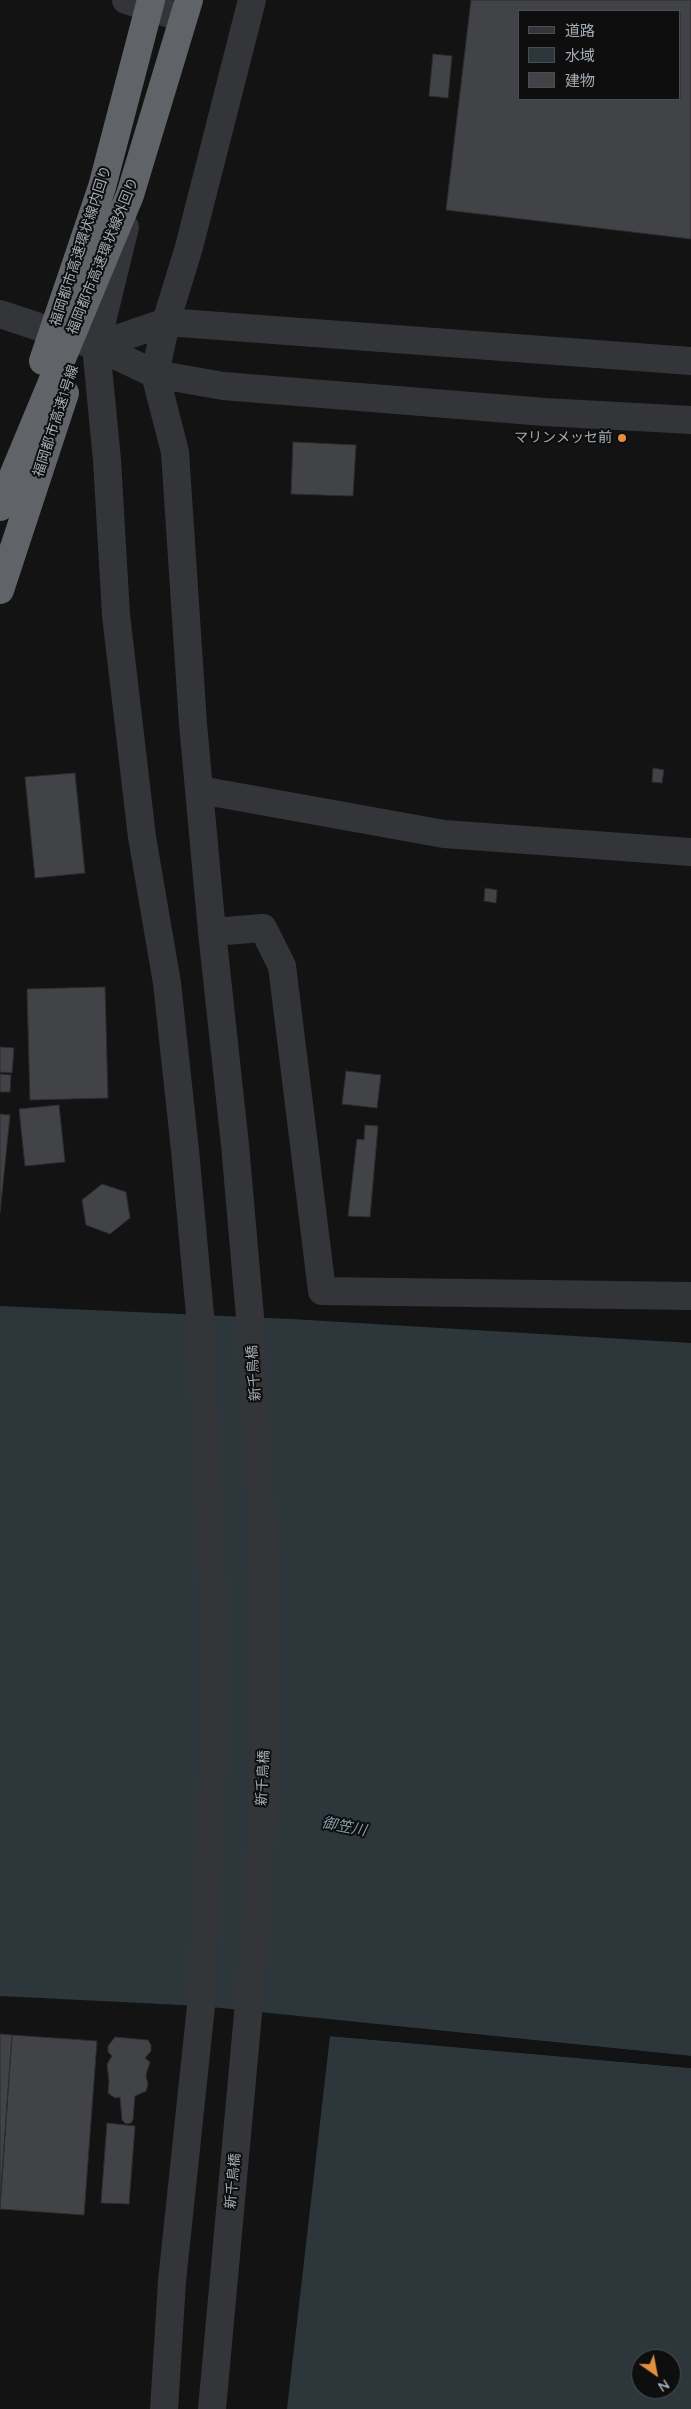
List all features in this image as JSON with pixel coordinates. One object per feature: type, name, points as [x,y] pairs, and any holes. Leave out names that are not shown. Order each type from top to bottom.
[{"type":"highway","name":"福岡都市高速環状線内回り","points":[[0,488],[102,187],[151,0]]},
{"type":"highway","name":"福岡都市高速環状線外回り","points":[[0,507],[130,195],[182,5]]},
{"type":"highway","name":"福岡都市高速1号線","points":[[0,590],[130,195]]},
{"type":"street","points":[[126,0],[182,5],[96,346],[107,460],[116,615],[142,838],[167,983],[185,1150],[200,1315],[208,1454],[213,1602],[213,1756],[201,2006],[172,2282],[164,2409]]},
{"type":"street","points":[[155,374],[166,322],[189,247],[252,0]]},
{"type":"street","points":[[0,314],[96,346],[155,374],[223,386],[545,412],[691,420]]},
{"type":"street","points":[[96,346],[166,322],[691,361]]},
{"type":"street","name":"新千鳥橋","points":[[155,374],[175,452],[212,932],[236,1145],[250,1317],[266,1598],[266,1757],[256,1926],[212,2409]]},
{"type":"street","points":[[200,790],[444,834],[691,852]]},
{"type":"street","points":[[212,932],[263,928],[282,966],[322,1291],[691,1296]]},
{"type":"water","name":"御笠川","points":[[0,1306],[291,1319],[691,1343],[691,2056],[201,2006],[0,1996]]},
{"type":"water","points":[[330,2036],[691,2068],[691,2409],[287,2409]]},
{"type":"pier","points":[[329,2020],[691,2056],[691,2059],[371,2027],[329,2022]]},
{"type":"pier","points":[[330,2034],[691,2065],[691,2068],[330,2036]]},
{"type":"building","points":[[471,0],[691,0],[691,239],[446,210]]},
{"type":"building","points":[[433,54],[452,56],[448,98],[429,96]]},
{"type":"building","points":[[293,442],[356,445],[353,496],[291,494]]},
{"type":"building","points":[[653,768],[664,770],[662,783],[652,782]]},
{"type":"building","points":[[75,773],[85,873],[35,878],[25,777]]},
{"type":"building","points":[[485,888],[497,890],[496,903],[484,901]]},
{"type":"building","points":[[105,987],[108,1098],[30,1100],[27,989]]},
{"type":"building","points":[[0,1047],[14,1048],[12,1073],[0,1072]]},
{"type":"building","points":[[346,1071],[381,1075],[377,1108],[342,1104]]},
{"type":"building","points":[[0,1074],[11,1075],[10,1092],[0,1092]]},
{"type":"building","points":[[59,1105],[65,1162],[25,1166],[19,1109]]},
{"type":"building","points":[[0,1114],[10,1115],[0,1213]]},
{"type":"building","points":[[365,1125],[378,1126],[370,1217],[348,1216],[357,1139],[364,1140]]},
{"type":"building","points":[[102,1184],[126,1192],[130,1218],[110,1234],[86,1225],[82,1200]]},
{"type":"building","points":[[0,2034],[12,2035],[0,2203]]},
{"type":"building","points":[[12,2035],[97,2041],[84,2215],[0,2209]]},
{"type":"building","points":[[115,2037],[148,2040],[151,2045],[151,2051],[145,2058],[150,2062],[146,2075],[148,2085],[146,2091],[135,2096],[133,2120],[131,2123],[126,2124],[122,2120],[120,2097],[115,2098],[108,2093],[107,2064],[112,2056],[108,2052],[108,2046]]},
{"type":"building","points":[[107,2123],[135,2126],[129,2204],[101,2203]]},
{"type":"place","name":"マリンメッセ前","points":[[622,438]]}]
